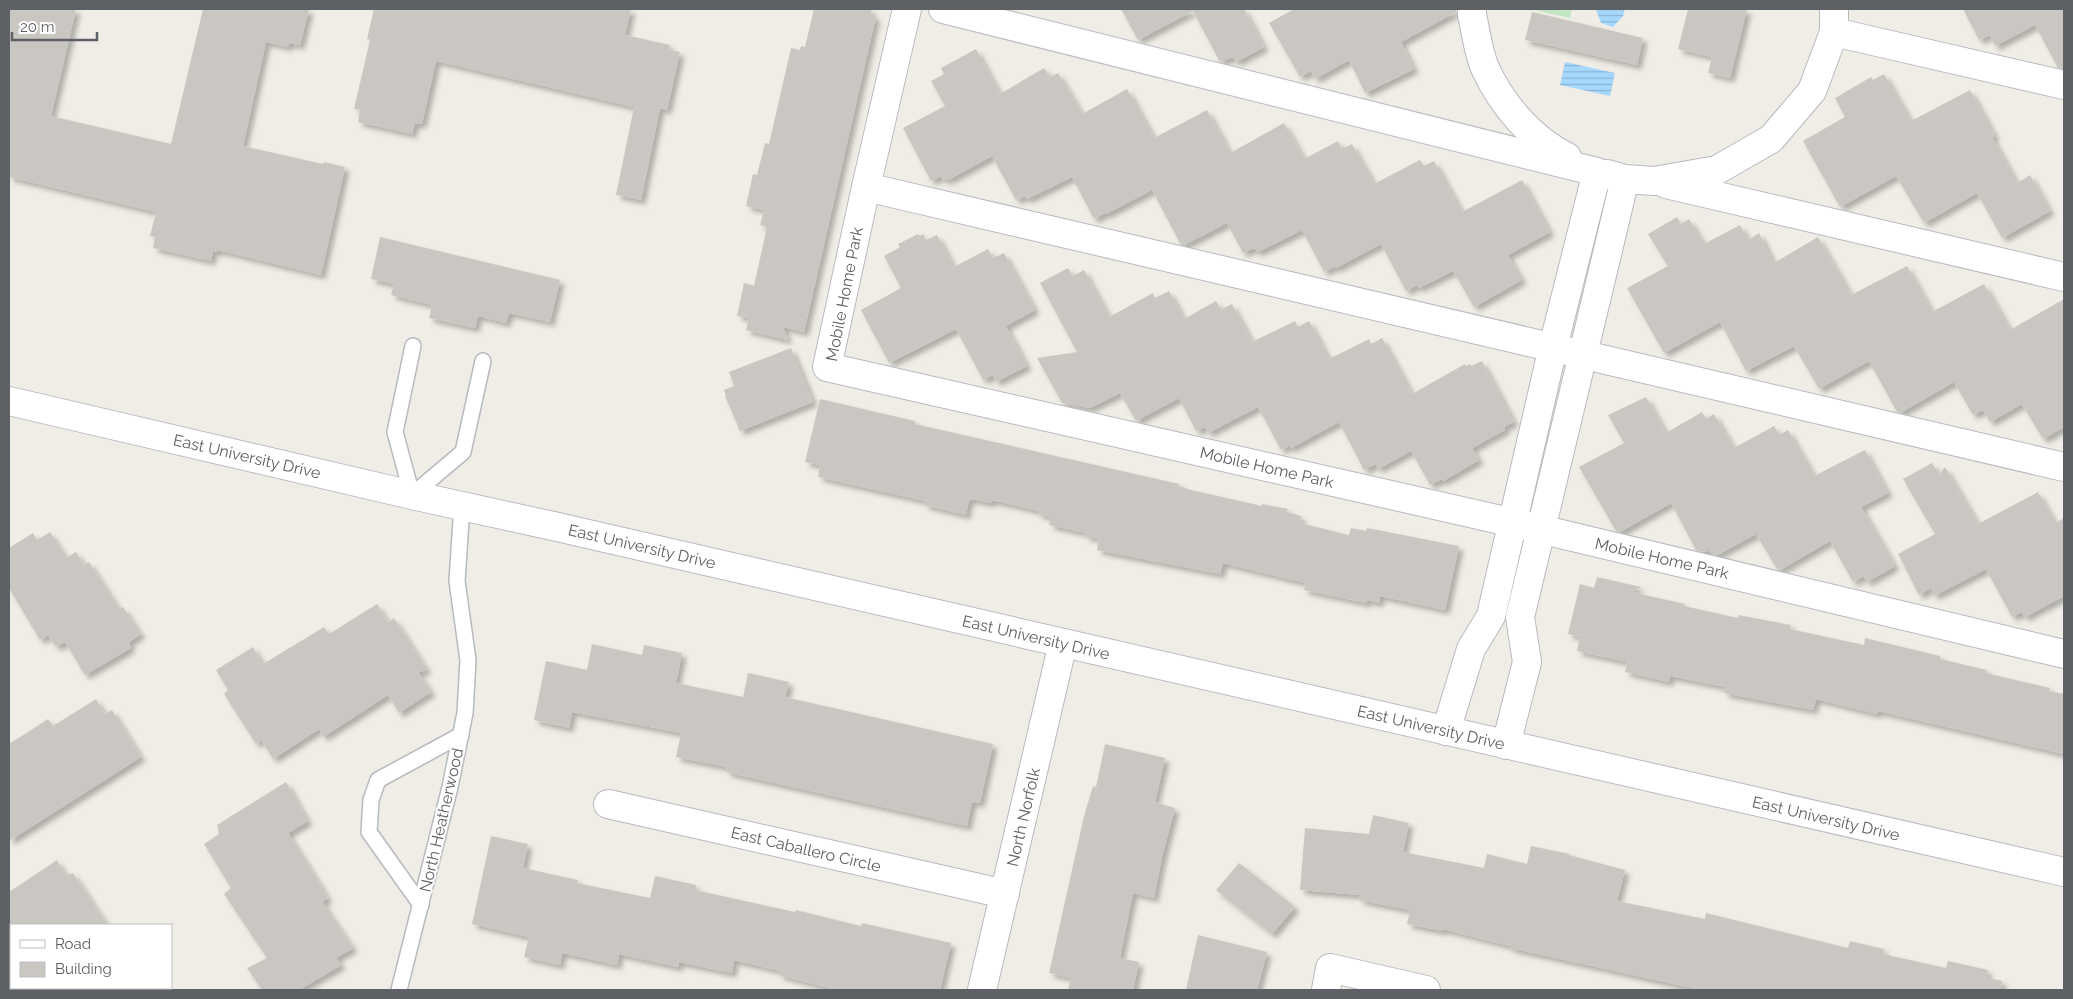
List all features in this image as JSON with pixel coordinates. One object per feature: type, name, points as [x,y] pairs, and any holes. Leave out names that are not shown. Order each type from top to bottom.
[{"type":"street","name":"Mobile Home Park","points":[[907,9],[827,367],[1540,529],[2064,654]]},
{"type":"street","points":[[943,9],[1625,179],[1654,181],[1923,246],[2064,277]]},
{"type":"street","points":[[1472,9],[1484,66],[1511,112],[1550,148],[1597,172]]},
{"type":"street","points":[[1654,181],[1717,170],[1771,139],[1812,91],[1834,20],[2064,85]]},
{"type":"street","points":[[1446,731],[1471,649],[1491,616],[1553,347],[1597,172]]},
{"type":"street","points":[[1506,745],[1527,662],[1520,617],[1625,179]]},
{"type":"street","points":[[866,187],[2064,467]]},
{"type":"street","name":"East University Drive","points":[[9,401],[412,495],[2064,872]]},
{"type":"street","name":"North Norfolk","points":[[982,990],[1062,643]]},
{"type":"street","name":"East Caballero Circle","points":[[608,804],[1005,894]]},
{"type":"street","points":[[1328,979],[1426,990]]},
{"type":"lane","points":[[413,346],[395,432],[412,495],[463,452],[483,361]]},
{"type":"lane","name":"North Heatherwood","points":[[399,990],[450,786],[465,713],[468,660],[457,580],[462,505]]},
{"type":"lane","name":"North Heatherwood","points":[[421,904],[369,832],[371,800],[378,780],[460,735]]},
{"type":"green space","points":[[1530,9],[1572,9],[1570,18]]},
{"type":"water","points":[[1596,9],[1625,9],[1623,16],[1613,27],[1601,23]]},
{"type":"water","points":[[1565,62],[1615,73],[1610,96],[1560,85]]},
{"type":"building","points":[[9,9],[76,9],[51,116],[171,144],[203,9],[309,9],[300,45],[289,43],[288,47],[266,42],[243,146],[345,167],[321,275],[218,250],[218,252],[213,251],[211,261],[153,248],[155,237],[150,236],[156,212],[9,177]]},
{"type":"building","points":[[374,9],[631,9],[625,35],[670,45],[669,50],[680,52],[667,110],[660,108],[641,200],[616,195],[634,107],[436,61],[422,124],[415,123],[412,134],[358,122],[360,110],[354,109],[370,40],[367,39]]},
{"type":"building","points":[[814,9],[872,9],[870,15],[876,16],[804,332],[783,327],[788,340],[746,330],[749,318],[737,316],[744,283],[754,286],[767,227],[760,225],[764,210],[746,206],[753,174],[757,175],[765,143],[769,144],[791,48],[800,50],[801,46],[805,47]]},
{"type":"building","points":[[1121,9],[1244,9],[1264,47],[1236,62],[1233,57],[1220,62],[1193,11],[1138,40]]},
{"type":"building","points":[[1294,9],[1456,9],[1456,12],[1401,42],[1414,69],[1365,93],[1349,60],[1315,79],[1311,71],[1300,77],[1269,23]]},
{"type":"building","points":[[1688,9],[1747,9],[1730,78],[1708,73],[1712,57],[1678,49]]},
{"type":"building","points":[[1963,9],[2064,9],[2064,69],[2058,68],[2035,25],[1995,46],[1990,35],[1979,40]]},
{"type":"building","points":[[1532,12],[1643,38],[1637,65],[1525,40]]},
{"type":"building","points":[[976,49],[1000,94],[1044,68],[1050,77],[1058,73],[1082,114],[1127,89],[1154,138],[1207,110],[1230,153],[1284,123],[1304,159],[1338,141],[1342,149],[1352,144],[1374,184],[1420,160],[1424,166],[1434,161],[1462,212],[1522,180],[1550,232],[1508,255],[1522,280],[1474,307],[1453,271],[1419,288],[1417,285],[1406,291],[1381,244],[1336,268],[1335,266],[1324,272],[1302,230],[1258,252],[1254,248],[1243,253],[1227,223],[1181,245],[1152,190],[1094,219],[1072,177],[1027,199],[1025,196],[1016,200],[992,156],[948,180],[947,178],[943,180],[941,176],[931,181],[903,128],[945,106],[931,81],[944,74],[941,68]]},
{"type":"building","points":[[1884,74],[1911,121],[1970,90],[1995,136],[1992,137],[2017,183],[2030,175],[2050,211],[2002,238],[1977,193],[1924,223],[1896,176],[1840,207],[1803,141],[1845,117],[1835,98],[1871,77],[1873,80]]},
{"type":"building","points":[[1677,217],[1681,224],[1689,219],[1704,244],[1740,225],[1748,240],[1759,233],[1774,263],[1818,237],[1851,295],[1907,266],[1932,312],[1984,284],[2010,330],[2064,299],[2064,427],[2043,439],[2022,404],[1990,422],[1983,410],[1973,415],[1954,382],[1900,413],[1897,412],[1869,361],[1819,389],[1794,346],[1746,371],[1720,322],[1664,353],[1627,288],[1668,266],[1648,234]]},
{"type":"building","points":[[918,234],[920,236],[923,234],[926,240],[937,235],[954,267],[988,249],[993,258],[1004,253],[1035,310],[1006,326],[1027,366],[996,382],[993,375],[983,380],[956,329],[889,363],[861,310],[901,288],[884,256],[900,247],[898,244]]},
{"type":"building","points":[[380,237],[560,280],[550,322],[509,313],[506,323],[478,316],[475,328],[429,318],[432,305],[391,295],[394,284],[371,279]]},
{"type":"building","points":[[1068,268],[1073,276],[1084,270],[1109,317],[1153,293],[1155,298],[1169,291],[1184,319],[1216,301],[1221,310],[1232,304],[1252,342],[1295,321],[1298,327],[1309,321],[1329,359],[1369,339],[1371,344],[1382,338],[1412,394],[1465,364],[1466,366],[1470,364],[1471,366],[1482,361],[1514,422],[1504,427],[1505,430],[1472,448],[1479,460],[1443,481],[1442,479],[1430,485],[1411,451],[1378,469],[1376,464],[1364,470],[1339,422],[1291,448],[1290,445],[1281,450],[1258,407],[1208,433],[1205,427],[1196,431],[1179,398],[1136,421],[1120,393],[1090,408],[1062,403],[1037,358],[1077,352],[1040,283]]},
{"type":"building","points":[[791,348],[813,402],[740,431],[725,396],[724,390],[734,386],[729,372]]},
{"type":"building","points":[[1646,397],[1666,433],[1702,412],[1706,419],[1714,414],[1734,448],[1774,426],[1779,435],[1788,430],[1814,476],[1865,450],[1888,493],[1861,507],[1895,566],[1867,582],[1864,576],[1853,582],[1830,541],[1780,570],[1777,569],[1756,534],[1717,555],[1712,554],[1710,550],[1705,552],[1696,550],[1671,503],[1620,532],[1616,531],[1579,467],[1624,443],[1608,415]]},
{"type":"building","points":[[820,399],[915,421],[915,424],[1179,484],[1179,486],[1191,490],[1262,506],[1262,504],[1288,509],[1287,512],[1301,516],[1300,523],[1349,535],[1351,528],[1366,531],[1367,528],[1459,546],[1445,610],[1380,596],[1379,603],[1367,600],[1366,603],[1304,590],[1305,583],[1223,563],[1220,574],[1097,550],[1099,539],[1085,536],[1086,533],[1049,525],[1051,517],[1038,514],[1039,511],[992,500],[991,503],[969,500],[966,515],[924,505],[925,501],[818,477],[820,465],[805,462]]},
{"type":"building","points":[[1932,463],[1939,474],[1945,467],[1978,524],[2038,492],[2055,523],[2064,518],[2064,596],[2025,617],[2022,612],[2012,617],[1986,569],[1934,596],[1931,588],[1919,595],[1898,554],[1935,534],[1903,479]]},
{"type":"building","points":[[50,532],[66,558],[76,552],[84,565],[89,562],[119,609],[123,607],[141,634],[129,642],[131,648],[85,675],[65,642],[56,647],[48,635],[40,640],[9,588],[9,548],[33,533],[37,540]]},
{"type":"building","points":[[1597,577],[1641,587],[1631,592],[1685,604],[1684,606],[1738,618],[1738,615],[1791,625],[1790,629],[1864,645],[1865,638],[1940,656],[1940,659],[1987,670],[1986,673],[2050,688],[2049,691],[2064,694],[2064,754],[1878,711],[1877,714],[1816,699],[1813,710],[1724,693],[1725,687],[1670,676],[1669,682],[1625,672],[1627,662],[1577,651],[1580,637],[1568,634],[1580,584],[1594,588]]},
{"type":"building","points":[[377,604],[388,622],[394,618],[427,670],[418,672],[431,692],[399,713],[388,695],[323,737],[319,729],[273,759],[261,740],[256,744],[224,694],[228,690],[216,670],[253,647],[263,664],[324,627],[329,634]]},
{"type":"building","points":[[592,644],[642,655],[644,645],[682,653],[676,683],[743,697],[748,673],[789,682],[785,697],[993,744],[980,803],[972,802],[967,826],[726,772],[727,767],[676,757],[681,733],[572,712],[569,728],[534,720],[546,661],[587,670]]},
{"type":"building","points":[[96,699],[105,714],[112,710],[141,757],[9,841],[9,744],[48,719],[53,726]]},
{"type":"building","points":[[1105,744],[1165,758],[1155,802],[1175,808],[1162,857],[1154,898],[1133,893],[1120,958],[1139,962],[1133,990],[1068,990],[1071,978],[1049,973],[1084,816],[1093,786],[1096,787]]},
{"type":"building","points":[[286,782],[308,821],[288,833],[328,898],[322,902],[353,948],[336,958],[341,965],[299,990],[262,990],[247,968],[267,958],[224,894],[231,888],[204,844],[219,834],[217,825]]},
{"type":"building","points":[[1373,815],[1409,823],[1403,852],[1484,868],[1487,854],[1527,864],[1531,846],[1570,854],[1625,870],[1617,901],[1705,919],[1706,913],[1848,948],[1850,941],[1884,949],[1883,954],[1946,968],[1948,961],[1988,970],[1986,977],[2002,981],[2001,990],[1701,990],[1510,948],[1510,946],[1443,929],[1443,931],[1407,924],[1410,910],[1359,900],[1360,895],[1300,890],[1305,828],[1369,834]]},
{"type":"building","points":[[491,836],[528,844],[523,868],[578,880],[577,883],[650,898],[655,876],[696,885],[695,890],[795,912],[796,910],[861,926],[862,923],[951,943],[940,990],[837,990],[779,975],[780,971],[734,960],[732,973],[679,962],[678,967],[619,954],[617,965],[562,953],[560,965],[524,957],[529,937],[472,924]]},
{"type":"building","points":[[57,860],[66,876],[73,873],[106,924],[9,925],[9,892]]},
{"type":"building","points":[[1239,863],[1295,907],[1272,934],[1216,890]]},
{"type":"building","points":[[1198,935],[1267,952],[1257,990],[1186,990]]}]
